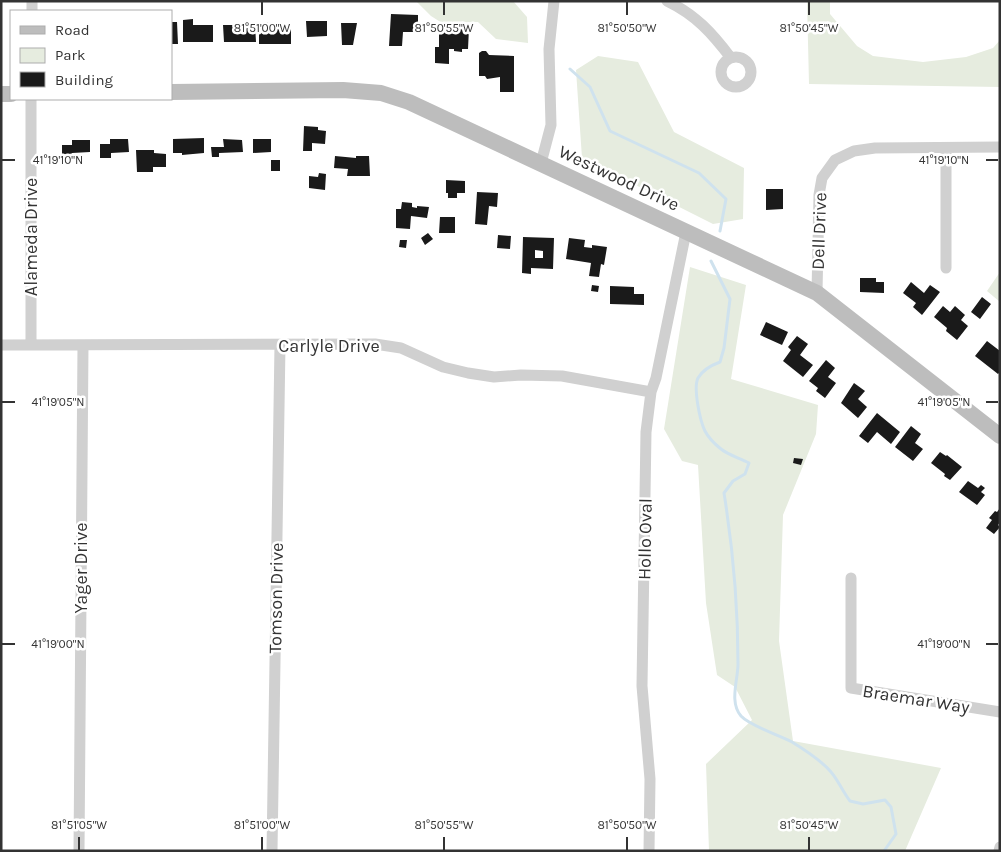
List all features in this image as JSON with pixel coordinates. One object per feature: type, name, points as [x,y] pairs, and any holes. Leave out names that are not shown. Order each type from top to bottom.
[{"type":"street","points":[[541,163],[551,125],[549,49],[554,1]]},
{"type":"street","points":[[667,1],[684,5],[731,58]]},
{"type":"street","name":"Westwood Drive","points":[[172,92],[343,90],[381,93],[408,102],[817,293],[1000,436]]},
{"type":"street","name":"Alameda Drive","points":[[31,100],[31,345]]},
{"type":"street","name":"Dell Drive","points":[[817,293],[819,195],[822,178],[835,160],[854,151],[875,148],[1000,147]]},
{"type":"street","points":[[946,148],[946,268]]},
{"type":"street","name":"Hollo Oval","points":[[649,851],[650,779],[642,686],[646,432],[650,392],[656,378],[686,232]]},
{"type":"street","name":"Carlyle Drive","points":[[1,345],[375,344],[402,348],[443,368],[468,373],[494,377],[562,376],[650,392]]},
{"type":"street","name":"Yager Drive","points":[[79,851],[83,345]]},
{"type":"street","name":"Tomson Drive","points":[[272,851],[280,345]]},
{"type":"street","name":"Braemar Way","points":[[851,578],[851,688],[1000,712]]},
{"type":"street","points":[[999,851],[1000,847]]},
{"type":"green space","points":[[416,1],[513,1],[527,17],[528,43],[496,39],[478,22],[442,23],[431,16]]},
{"type":"green space","points":[[807,1],[830,1],[830,14],[857,46],[873,56],[923,62],[966,57],[993,48],[1000,40],[1000,87],[809,84]]},
{"type":"green space","points":[[598,56],[638,62],[674,132],[744,168],[743,219],[713,224],[582,158],[576,70]]},
{"type":"green space","points":[[690,267],[746,285],[731,379],[818,405],[816,434],[783,515],[779,641],[793,741],[941,768],[905,851],[709,851],[706,764],[752,720],[735,687],[717,675],[706,603],[698,465],[682,461],[664,429]]},
{"type":"green space","points":[[1000,272],[1000,302],[987,291]]},
{"type":"building","points":[[391,14],[418,15],[418,32],[403,32],[402,46],[389,46]]},
{"type":"building","points":[[193,19],[193,25],[213,25],[213,42],[183,42],[183,20]]},
{"type":"building","points":[[306,21],[327,21],[327,36],[307,37]]},
{"type":"building","points":[[172,22],[177,22],[178,44],[172,44]]},
{"type":"building","points":[[259,22],[268,22],[268,27],[291,27],[291,44],[259,44]]},
{"type":"building","points":[[341,23],[357,23],[353,45],[342,45]]},
{"type":"building","points":[[223,25],[255,25],[256,42],[224,42]]},
{"type":"building","points":[[439,27],[469,28],[468,49],[462,49],[462,52],[449,49],[449,64],[435,63],[435,47],[439,47]]},
{"type":"building","points":[[486,51],[489,55],[514,56],[514,92],[500,92],[500,77],[487,79],[485,76],[479,76],[479,53]]},
{"type":"building","points":[[304,126],[318,127],[318,130],[326,131],[325,144],[312,143],[312,151],[303,151]]},
{"type":"building","points":[[204,138],[204,153],[182,155],[182,153],[173,153],[173,139]]},
{"type":"building","points":[[110,139],[128,139],[129,152],[111,153],[111,158],[100,158],[100,144],[110,144]]},
{"type":"building","points":[[223,139],[242,140],[243,152],[219,153],[219,157],[212,157],[211,147],[224,147]]},
{"type":"building","points":[[253,139],[271,139],[271,152],[253,153]]},
{"type":"building","points":[[72,140],[90,140],[90,152],[72,153],[72,159],[62,159],[62,145],[72,145]]},
{"type":"building","points":[[136,150],[154,150],[154,153],[166,154],[166,167],[153,167],[153,172],[137,172]]},
{"type":"building","points":[[335,156],[356,158],[356,156],[369,156],[370,176],[347,176],[348,169],[334,168]]},
{"type":"building","points":[[271,160],[280,160],[280,171],[271,171]]},
{"type":"building","points":[[319,173],[326,174],[325,190],[309,188],[309,176],[318,177]]},
{"type":"building","points":[[446,180],[465,181],[465,193],[457,193],[457,198],[448,198]]},
{"type":"building","points":[[766,189],[783,189],[783,209],[766,210]]},
{"type":"building","points":[[477,192],[498,193],[497,207],[489,206],[487,225],[475,224]]},
{"type":"building","points":[[402,202],[412,203],[412,207],[417,208],[417,206],[429,207],[427,218],[411,216],[410,229],[396,228],[396,209],[401,209]]},
{"type":"building","points":[[440,217],[455,217],[455,233],[439,233]]},
{"type":"building","points":[[428,233],[433,239],[425,245],[421,238]]},
{"type":"building","points":[[498,235],[511,236],[510,249],[497,248]]},
{"type":"building","points":[[523,237],[554,238],[553,269],[531,268],[531,274],[522,273]],"holes":[[[535,250],[543,251],[543,258],[535,258]]]},
{"type":"building","points":[[569,238],[585,240],[584,247],[592,248],[592,245],[607,247],[604,265],[601,264],[599,277],[589,276],[591,263],[566,259]]},
{"type":"building","points":[[400,240],[407,240],[406,248],[399,247]]},
{"type":"building","points":[[860,278],[876,278],[876,282],[884,282],[884,293],[860,292]]},
{"type":"building","points":[[911,282],[924,293],[930,285],[940,292],[922,315],[913,307],[916,303],[903,293]]},
{"type":"building","points":[[592,285],[599,286],[598,292],[591,291]]},
{"type":"building","points":[[610,286],[634,287],[634,294],[644,294],[644,305],[610,304]]},
{"type":"building","points":[[982,297],[991,304],[980,319],[971,312]]},
{"type":"building","points":[[943,306],[950,312],[955,306],[965,315],[961,320],[968,326],[957,340],[934,317]]},
{"type":"building","points":[[766,322],[788,332],[782,345],[760,335]]},
{"type":"building","points":[[797,336],[808,344],[800,355],[813,365],[803,377],[783,361],[791,350],[788,347]]},
{"type":"building","points":[[987,341],[1000,351],[1000,372],[998,374],[975,356]]},
{"type":"building","points":[[826,360],[835,368],[828,377],[836,383],[825,398],[816,391],[818,388],[809,381]]},
{"type":"building","points":[[854,383],[865,391],[858,399],[867,407],[858,418],[841,403]]},
{"type":"building","points":[[877,413],[900,432],[891,444],[877,432],[868,443],[859,436]]},
{"type":"building","points":[[911,426],[921,434],[915,443],[923,449],[913,461],[895,447]]},
{"type":"building","points":[[940,452],[962,467],[950,480],[931,463]]},
{"type":"building","points":[[794,458],[803,459],[801,465],[793,463]]},
{"type":"building","points":[[968,481],[978,488],[981,485],[985,488],[981,492],[985,495],[977,505],[959,492]]},
{"type":"building","points":[[1000,508],[1000,522],[998,525],[1000,527],[994,534],[986,528],[992,520],[989,518]]},
{"type":"waterway","points":[[570,69],[590,87],[610,131],[699,173],[726,199],[720,231]]},
{"type":"waterway","points":[[711,261],[730,299],[724,348],[720,362],[705,370],[698,378],[696,389],[699,412],[703,426],[710,438],[724,451],[749,463],[745,474],[733,481],[724,493],[736,600],[738,664],[735,704],[745,720],[792,742],[823,763],[834,775],[850,801],[863,804],[885,800],[891,807],[896,834],[884,851]]}]
